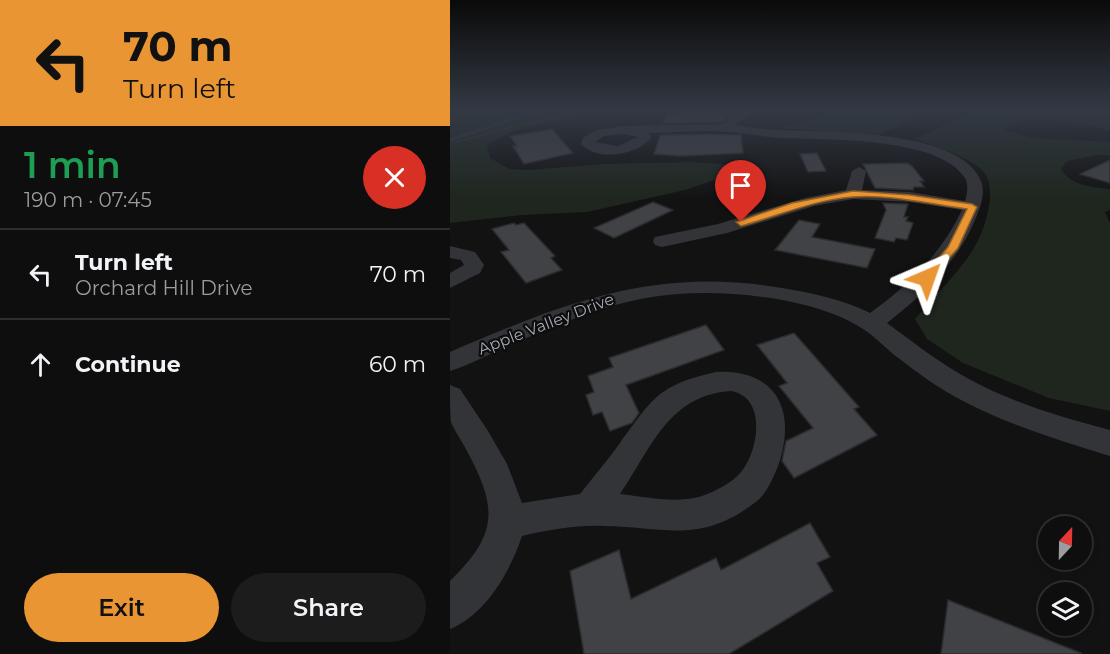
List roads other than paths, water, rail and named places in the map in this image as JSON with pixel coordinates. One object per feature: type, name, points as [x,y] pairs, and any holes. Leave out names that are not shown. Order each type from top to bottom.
[{"type":"street","points":[[871,323],[911,292],[943,261],[961,235],[972,207],[974,185],[965,170],[945,158],[919,148],[876,140]]},
{"type":"street","points":[[853,194],[859,171]]},
{"type":"street","points":[[662,241],[722,229],[780,210],[853,194],[910,197],[972,207]]},
{"type":"street","points":[[450,252],[468,256],[474,265],[473,270],[450,282]]},
{"type":"street","name":"Apple Valley Drive","points":[[450,362],[586,305],[621,295],[662,288],[717,286],[767,291],[828,305],[871,323],[922,362],[959,386],[1061,429],[1110,443]]},
{"type":"street","points":[[507,523],[546,513],[589,510],[615,510],[673,517],[707,510],[736,496],[755,480],[766,451],[771,423],[769,408],[764,398],[748,386],[733,382],[705,384],[681,394],[650,421],[589,510]]},
{"type":"street","points":[[450,396],[489,464],[505,500],[507,523],[498,551],[480,578],[450,609]]}]
